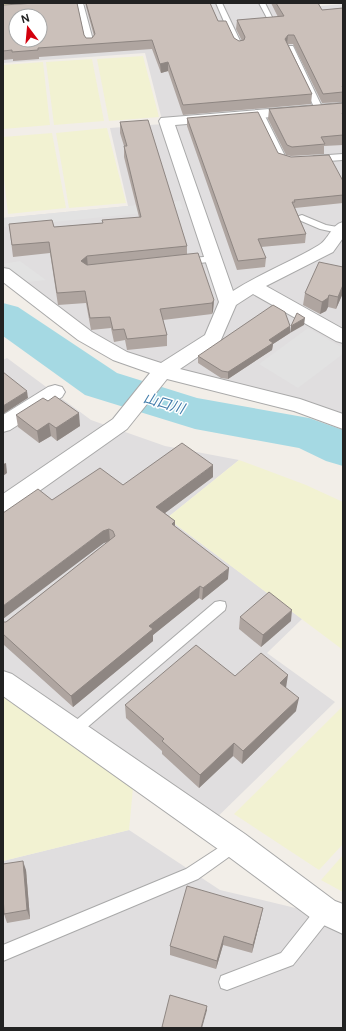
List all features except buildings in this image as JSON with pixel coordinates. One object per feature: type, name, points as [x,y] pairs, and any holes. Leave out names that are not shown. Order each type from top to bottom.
[{"type":"street","points":[[228,302],[166,121],[343,107]]},
{"type":"street","points":[[3,505],[120,424],[163,371],[213,338],[228,302],[253,286],[327,248],[342,229]]},
{"type":"street","points":[[3,273],[85,336],[120,356],[163,371],[300,406],[343,422]]},
{"type":"street","points":[[253,286],[343,337]]},
{"type":"street","points":[[3,425],[55,392]]},
{"type":"street","points":[[3,682],[334,915]]},
{"type":"lane","points":[[80,3],[90,44]]},
{"type":"lane","points":[[219,3],[239,47]]},
{"type":"lane","points":[[262,3],[269,17]]},
{"type":"lane","points":[[290,48],[319,109]]},
{"type":"lane","points":[[260,114],[282,158],[290,161],[343,157]]},
{"type":"lane","points":[[302,218],[323,226],[342,229]]},
{"type":"lane","points":[[174,263],[213,259]]},
{"type":"lane","points":[[72,732],[220,606]]},
{"type":"lane","points":[[3,953],[192,874],[235,844]]},
{"type":"lane","points":[[227,982],[287,959],[334,915]]},
{"type":"shaded area","points":[[121,3],[318,3],[320,6],[343,4],[343,416],[158,367],[86,335],[3,268],[3,218],[128,206],[110,128],[163,124],[145,53],[3,63],[3,10],[8,10],[8,48],[48,48],[48,8],[37,8]]},
{"type":"shaded area","points":[[180,201],[183,209],[3,227],[3,218]]},
{"type":"shaded area","points":[[20,261],[46,280],[27,282],[3,264]]},
{"type":"shaded area","points":[[308,328],[343,348],[343,354],[298,388],[259,364]]},
{"type":"shaded area","points":[[7,358],[91,420],[165,446],[239,460],[167,518],[302,619],[267,653],[335,702],[202,832],[3,695],[3,360]]},
{"type":"shaded area","points":[[129,830],[220,890],[308,911],[343,931],[343,1028],[3,1028],[3,861]]},
{"type":"green space","points":[[143,56],[159,117],[109,121],[97,59]]},
{"type":"green space","points":[[92,59],[104,121],[54,125],[46,62]]},
{"type":"green space","points":[[43,62],[50,125],[3,129],[3,65]]},
{"type":"green space","points":[[107,128],[126,203],[69,208],[56,133]]},
{"type":"green space","points":[[52,133],[66,208],[8,214],[3,170],[3,137]]},
{"type":"green space","points":[[239,460],[306,485],[343,502],[343,650],[167,518]]},
{"type":"green space","points":[[3,695],[133,788],[129,830],[3,861]]},
{"type":"green space","points":[[343,706],[343,844],[319,870],[234,814]]},
{"type":"green space","points":[[343,855],[343,892],[321,880]]},
{"type":"waterway","name":"山口川","points":[[3,316],[101,384],[195,413],[309,434],[343,449]]}]
